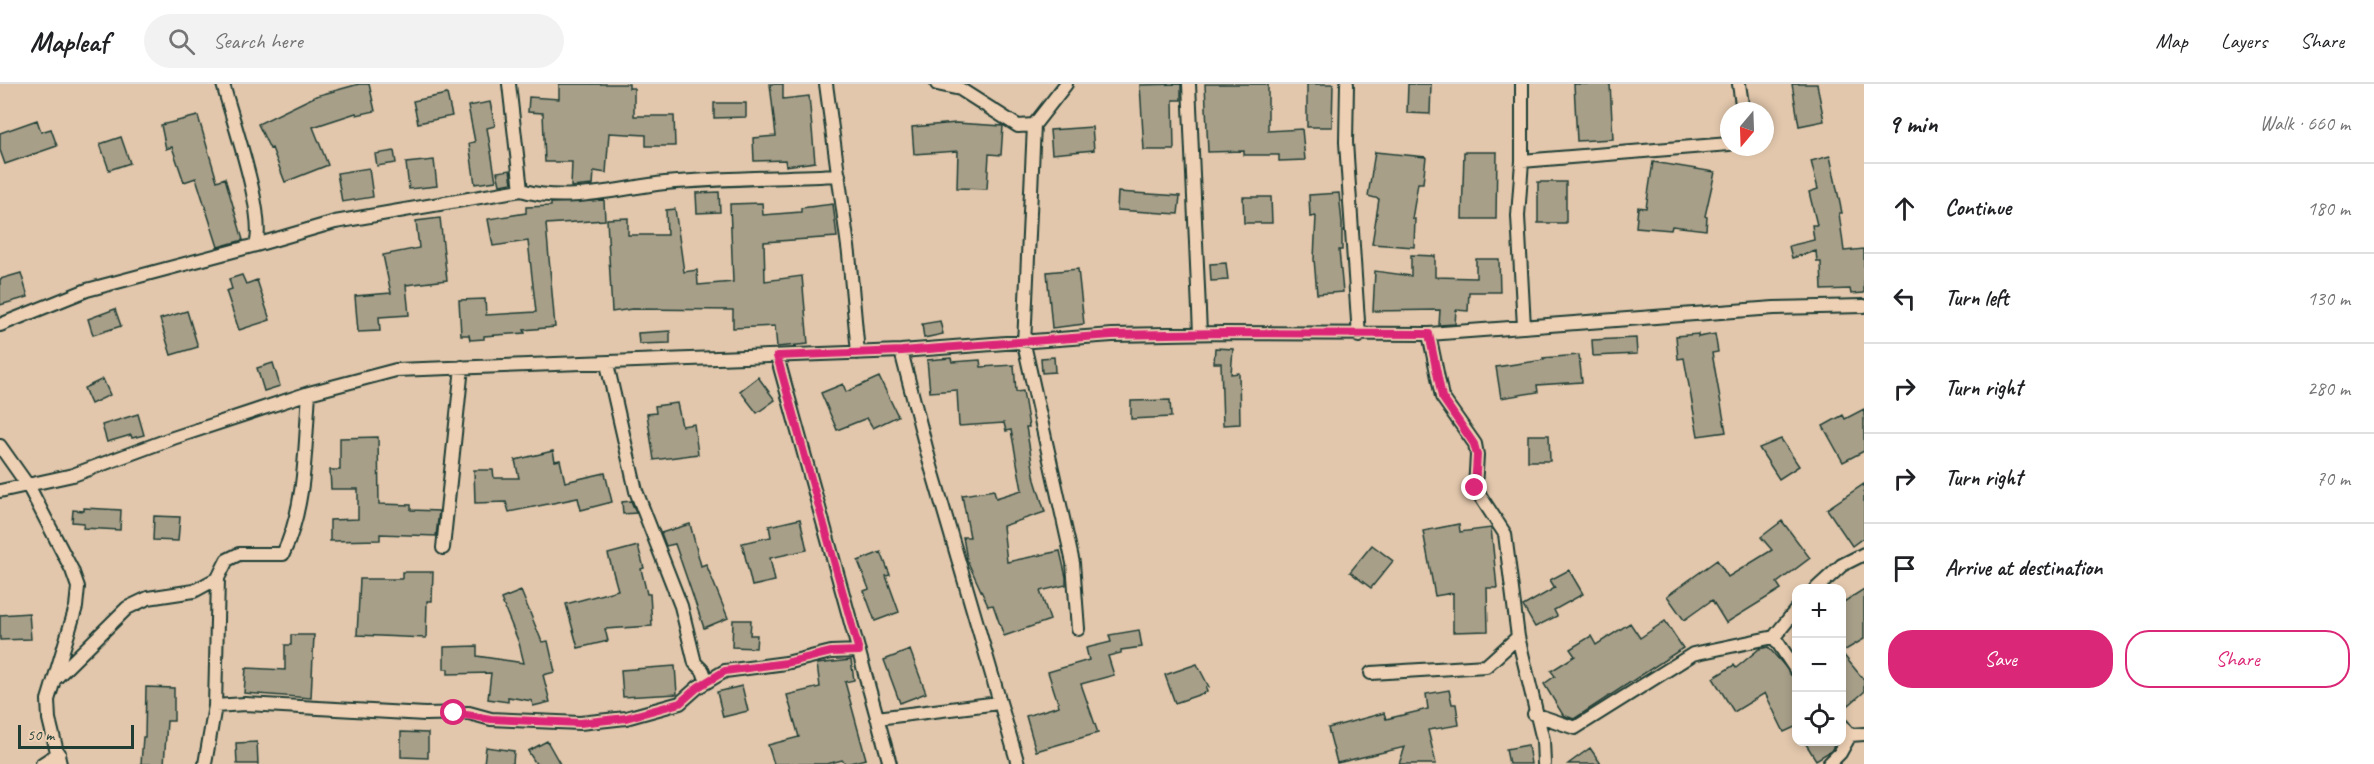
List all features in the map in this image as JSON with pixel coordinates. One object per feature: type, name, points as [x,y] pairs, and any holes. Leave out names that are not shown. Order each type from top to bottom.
[{"type":"street","points":[[223,84],[250,185],[259,234],[256,245]]},
{"type":"street","points":[[509,84],[521,190]]},
{"type":"street","points":[[826,84],[839,175],[858,353]]},
{"type":"street","points":[[937,84],[960,89],[1018,126],[1034,125]]},
{"type":"street","points":[[1066,84],[1034,125],[1023,344],[1073,563],[1078,629]]},
{"type":"street","points":[[1189,84],[1200,333]]},
{"type":"street","points":[[1347,84],[1346,142],[1359,336]]},
{"type":"street","points":[[1522,84],[1522,161],[1518,216],[1524,327]]},
{"type":"street","points":[[1739,84],[1742,102]]},
{"type":"street","points":[[1522,161],[1720,145]]},
{"type":"street","points":[[0,325],[87,290],[335,222],[521,190],[539,195],[566,195],[667,183],[839,175]]},
{"type":"street","points":[[0,491],[29,487],[73,475],[173,438],[309,393],[396,370],[542,363],[608,364],[902,351],[1023,344],[1112,335],[1429,334],[1774,308],[1864,306]]},
{"type":"street","points":[[1429,334],[1442,397],[1474,444],[1477,455],[1475,488],[1505,534],[1518,637],[1534,714],[1543,740],[1544,764]]},
{"type":"street","points":[[902,351],[930,463],[1018,764]]},
{"type":"street","points":[[777,356],[890,764]]},
{"type":"street","points":[[608,364],[636,491],[681,606],[695,663],[703,670],[707,682]]},
{"type":"street","points":[[443,548],[462,367]]},
{"type":"street","points":[[205,764],[215,706],[218,578],[227,560],[239,554],[283,554],[293,533],[303,470],[309,393]]},
{"type":"street","points":[[0,446],[29,487],[72,570],[78,587],[76,607],[48,700],[59,759],[42,764]]},
{"type":"street","points":[[1821,584],[1842,564],[1864,554]]},
{"type":"street","points":[[56,678],[127,608],[148,598],[194,591],[218,578]]},
{"type":"street","points":[[1534,714],[1575,728],[1693,654],[1774,638],[1792,616]]},
{"type":"street","points":[[1371,673],[1486,666],[1518,637]]},
{"type":"street","points":[[1774,638],[1792,663]]},
{"type":"street","points":[[215,706],[245,704],[425,714],[469,714],[491,719],[580,723],[626,718],[680,703],[725,671],[786,663],[831,652],[859,651]]},
{"type":"street","points":[[877,718],[999,703]]},
{"type":"street","points":[[1543,740],[1561,723]]},
{"type":"street","points":[[1846,730],[1864,735]]},
{"type":"street","points":[[1829,764],[1840,753],[1842,746]]},
{"type":"building","points":[[359,84],[369,84],[375,111],[357,115],[356,113],[313,127],[328,165],[285,182],[272,148],[270,149],[258,124],[316,96]]},
{"type":"building","points":[[559,84],[629,84],[629,88],[634,88],[634,116],[674,116],[675,146],[646,146],[646,135],[609,133],[606,173],[594,171],[593,185],[571,187],[572,162],[545,162],[543,113],[528,112],[529,97],[559,99]]},
{"type":"building","points":[[770,84],[783,84],[783,99],[809,96],[815,162],[786,166],[785,160],[754,161],[753,138],[776,136]]},
{"type":"building","points":[[1181,84],[1181,100],[1173,100],[1174,150],[1144,150],[1140,85]]},
{"type":"building","points":[[1205,84],[1268,84],[1268,131],[1302,129],[1305,160],[1279,161],[1279,155],[1244,155],[1244,151],[1208,152]]},
{"type":"building","points":[[1307,84],[1333,84],[1332,127],[1307,127]]},
{"type":"building","points":[[1408,84],[1431,84],[1430,114],[1407,113]]},
{"type":"building","points":[[1574,84],[1610,84],[1613,139],[1577,141]]},
{"type":"building","points":[[1792,84],[1817,84],[1824,121],[1799,126]]},
{"type":"building","points":[[447,94],[452,116],[418,123],[413,101]]},
{"type":"building","points":[[490,102],[495,126],[487,128],[496,181],[475,184],[469,143],[475,142],[468,106]]},
{"type":"building","points":[[714,103],[746,103],[746,117],[714,118]]},
{"type":"building","points":[[198,116],[217,181],[225,178],[243,240],[218,247],[196,178],[184,182],[172,147],[166,149],[161,125]]},
{"type":"building","points":[[37,120],[41,132],[51,129],[57,146],[5,164],[0,150],[0,133]]},
{"type":"building","points":[[956,123],[1003,126],[1001,155],[989,154],[987,189],[957,188],[958,151],[914,154],[912,127]]},
{"type":"building","points":[[1092,127],[1094,150],[1052,154],[1050,130]]},
{"type":"building","points":[[121,137],[130,163],[109,170],[100,144]]},
{"type":"building","points":[[394,151],[396,163],[377,166],[375,154]]},
{"type":"building","points":[[1375,152],[1426,157],[1423,183],[1418,183],[1412,219],[1415,219],[1414,247],[1372,244],[1379,199],[1368,196]]},
{"type":"building","points":[[1464,152],[1497,152],[1496,219],[1462,219]]},
{"type":"building","points":[[1830,156],[1842,213],[1839,213],[1844,251],[1864,249],[1864,293],[1851,294],[1850,289],[1822,290],[1821,262],[1817,262],[1816,251],[1792,258],[1789,246],[1814,240],[1812,225],[1817,225],[1809,192],[1818,189],[1811,161]]},
{"type":"building","points":[[434,160],[437,186],[409,189],[406,163]]},
{"type":"building","points":[[1653,162],[1715,172],[1705,216],[1707,217],[1706,230],[1672,226],[1671,230],[1636,227],[1638,207],[1646,208]]},
{"type":"building","points":[[369,168],[373,197],[342,202],[337,173]]},
{"type":"building","points":[[510,170],[512,183],[500,185],[497,172]]},
{"type":"building","points":[[1538,182],[1566,182],[1566,223],[1538,223]]},
{"type":"building","points":[[719,192],[720,212],[697,213],[696,193]]},
{"type":"building","points":[[1118,192],[1180,196],[1178,214],[1117,210]]},
{"type":"building","points":[[1339,193],[1342,250],[1339,250],[1343,292],[1317,294],[1314,259],[1316,216],[1310,217],[1309,195]]},
{"type":"building","points":[[1243,197],[1271,197],[1272,223],[1244,223]]},
{"type":"building","points":[[604,200],[605,220],[546,224],[555,327],[524,330],[525,333],[484,336],[484,339],[470,340],[469,335],[461,335],[459,300],[485,299],[486,315],[536,312],[528,241],[493,246],[488,219],[526,213],[526,207]]},
{"type":"building","points":[[762,203],[763,215],[801,212],[801,208],[833,204],[837,237],[764,242],[765,281],[802,276],[808,344],[777,347],[775,326],[733,328],[733,310],[632,309],[612,312],[607,219],[628,218],[628,235],[667,235],[666,210],[675,209],[684,272],[697,270],[698,285],[733,282],[730,204]]},
{"type":"building","points":[[440,218],[447,280],[406,285],[409,315],[379,317],[380,331],[358,332],[355,296],[391,293],[383,255],[419,248],[416,221]]},
{"type":"building","points":[[1411,255],[1435,256],[1435,277],[1476,278],[1476,259],[1499,259],[1500,292],[1469,292],[1468,311],[1456,310],[1455,324],[1439,325],[1440,310],[1373,311],[1375,271],[1411,276]]},
{"type":"building","points":[[1226,263],[1228,280],[1211,281],[1210,264]]},
{"type":"building","points":[[1078,269],[1084,324],[1052,328],[1047,272]]},
{"type":"building","points":[[21,273],[28,297],[0,305],[0,279]]},
{"type":"building","points":[[242,275],[246,284],[257,280],[270,320],[239,330],[226,291],[232,289],[229,279]]},
{"type":"building","points":[[115,309],[121,326],[93,335],[88,319]]},
{"type":"building","points":[[187,311],[198,347],[171,355],[160,319]]},
{"type":"building","points":[[940,321],[943,334],[924,338],[922,324]]},
{"type":"building","points":[[670,331],[670,343],[639,344],[638,333]]},
{"type":"building","points":[[1698,334],[1698,337],[1715,334],[1718,352],[1712,353],[1726,432],[1698,436],[1684,358],[1678,359],[1676,336]]},
{"type":"building","points":[[1636,338],[1637,354],[1593,356],[1592,340]]},
{"type":"building","points":[[1215,348],[1233,349],[1231,374],[1239,373],[1240,424],[1223,425],[1221,363],[1214,363]]},
{"type":"building","points":[[1579,355],[1582,382],[1537,385],[1538,392],[1501,398],[1496,367],[1544,360],[1543,358]]},
{"type":"building","points":[[1054,357],[1055,372],[1042,373],[1041,358]]},
{"type":"building","points":[[951,358],[952,362],[980,360],[981,367],[1014,365],[1016,392],[1023,391],[1029,427],[1026,427],[1035,480],[1045,512],[1003,526],[1007,562],[1060,551],[1066,577],[1066,585],[1040,591],[1050,620],[1004,636],[993,605],[988,606],[967,560],[963,537],[970,537],[962,495],[994,490],[996,498],[1022,490],[1011,430],[1006,431],[1004,423],[959,426],[957,390],[930,392],[927,360]]},
{"type":"building","points":[[273,363],[280,386],[264,391],[257,368]]},
{"type":"building","points":[[758,377],[775,400],[757,413],[740,391]]},
{"type":"building","points":[[879,377],[898,416],[873,428],[867,418],[837,430],[821,393],[843,384],[846,392]]},
{"type":"building","points":[[103,379],[110,395],[91,404],[84,388]]},
{"type":"building","points":[[1170,400],[1171,417],[1131,419],[1131,401]]},
{"type":"building","points":[[677,403],[682,426],[694,424],[698,454],[654,460],[647,414],[656,413],[655,406]]},
{"type":"building","points":[[1864,409],[1864,451],[1843,462],[1823,426],[1843,415],[1845,419]]},
{"type":"building","points":[[138,414],[144,435],[132,438],[131,435],[107,442],[102,425]]},
{"type":"building","points":[[1528,435],[1549,435],[1550,461],[1528,461]]},
{"type":"building","points":[[378,437],[379,504],[411,505],[411,510],[439,511],[436,536],[380,534],[380,540],[330,541],[330,520],[358,519],[358,489],[331,489],[330,470],[340,470],[340,438]]},
{"type":"building","points":[[1781,439],[1799,466],[1779,479],[1759,448]]},
{"type":"building","points":[[553,451],[555,461],[560,460],[565,482],[605,473],[612,502],[581,510],[578,498],[509,512],[506,502],[475,503],[474,470],[493,470],[494,478],[519,478],[515,460]]},
{"type":"building","points":[[1864,484],[1864,537],[1852,546],[1827,509]]},
{"type":"building","points":[[631,501],[636,513],[623,514],[622,502]]},
{"type":"building","points":[[84,508],[121,510],[120,530],[83,528],[84,523],[72,522],[73,510],[84,511]]},
{"type":"building","points":[[154,516],[180,517],[178,541],[153,540]]},
{"type":"building","points":[[800,519],[807,550],[770,558],[775,581],[752,586],[742,543],[771,537],[769,526]]},
{"type":"building","points":[[1782,521],[1810,558],[1777,583],[1781,589],[1726,623],[1712,600],[1684,620],[1667,596],[1717,560],[1728,577],[1772,550],[1761,537]]},
{"type":"building","points":[[690,524],[701,566],[706,564],[728,618],[704,628],[675,544],[666,546],[661,533]]},
{"type":"building","points":[[1459,524],[1460,532],[1491,528],[1497,588],[1487,588],[1488,631],[1453,632],[1453,593],[1435,596],[1423,531]]},
{"type":"building","points":[[1372,545],[1393,561],[1371,588],[1350,572]]},
{"type":"building","points":[[638,546],[644,568],[641,569],[647,594],[650,594],[652,626],[605,629],[608,641],[578,648],[566,604],[618,590],[608,554]]},
{"type":"building","points":[[881,552],[890,575],[886,576],[899,612],[875,621],[864,591],[869,589],[858,561]]},
{"type":"building","points":[[1569,570],[1583,594],[1554,610],[1557,616],[1535,627],[1523,606],[1555,588],[1550,580]]},
{"type":"building","points":[[402,572],[433,572],[432,601],[427,601],[426,638],[357,635],[360,579],[402,579]]},
{"type":"building","points":[[1864,589],[1864,639],[1846,650],[1846,638],[1846,600]]},
{"type":"building","points":[[521,591],[542,642],[548,641],[555,672],[543,675],[550,702],[533,706],[532,701],[508,697],[508,702],[488,699],[491,673],[448,674],[448,669],[444,669],[444,647],[477,646],[477,656],[524,663],[519,643],[501,599]]},
{"type":"building","points":[[29,613],[31,639],[0,640],[0,615]]},
{"type":"building","points":[[733,620],[751,620],[750,635],[757,635],[756,648],[732,647]]},
{"type":"building","points":[[1665,621],[1683,648],[1574,719],[1563,715],[1544,684],[1555,676],[1551,671],[1575,656],[1570,649],[1591,636],[1596,645],[1630,623],[1640,638]]},
{"type":"building","points":[[1139,630],[1142,647],[1121,650],[1121,653],[1108,656],[1114,675],[1081,684],[1098,733],[1036,751],[1026,716],[1059,706],[1048,672],[1089,660],[1086,648],[1111,642],[1109,635]]},
{"type":"building","points":[[291,635],[314,635],[311,698],[244,693],[246,668],[285,670],[285,645],[291,645]]},
{"type":"building","points":[[1768,647],[1792,674],[1792,728],[1784,732],[1765,693],[1734,712],[1713,678],[1734,665],[1736,668],[1759,649]]},
{"type":"building","points":[[910,650],[926,693],[900,703],[884,660]]},
{"type":"building","points":[[1846,658],[1864,680],[1864,692],[1849,705],[1846,701]]},
{"type":"building","points":[[851,660],[854,680],[845,682],[866,759],[846,764],[842,760],[827,764],[774,764],[768,745],[799,737],[787,695],[820,687],[817,664]]},
{"type":"building","points":[[1197,664],[1209,687],[1206,688],[1207,692],[1175,703],[1165,675]]},
{"type":"building","points":[[675,666],[677,694],[623,697],[621,670]]},
{"type":"building","points":[[742,686],[748,711],[723,717],[717,692]]},
{"type":"building","points":[[146,687],[174,688],[174,721],[167,721],[164,764],[141,764],[143,737],[145,737]]},
{"type":"building","points":[[1449,690],[1452,704],[1456,704],[1459,725],[1428,730],[1436,764],[1399,764],[1405,747],[1337,763],[1328,728],[1384,713],[1386,719],[1428,709],[1426,694]]},
{"type":"building","points":[[401,732],[428,733],[428,758],[401,757]]},
{"type":"building","points":[[547,741],[560,764],[536,764],[528,751]]},
{"type":"building","points":[[257,742],[258,764],[237,764],[236,743]]},
{"type":"building","points":[[1528,745],[1531,764],[1509,764],[1506,749]]},
{"type":"building","points":[[1807,746],[1834,746],[1831,751],[1816,760]]},
{"type":"building","points":[[486,747],[514,751],[513,764],[484,764]]},
{"type":"building","points":[[1590,748],[1601,764],[1568,764]]},
{"type":"route","points":[[454,713],[491,719],[522,721],[537,719],[556,723],[626,718],[680,703],[698,687],[725,671],[786,663],[831,652],[859,651],[777,356],[1023,344],[1112,335],[1429,334],[1442,397],[1474,444],[1477,455],[1475,488]]}]
